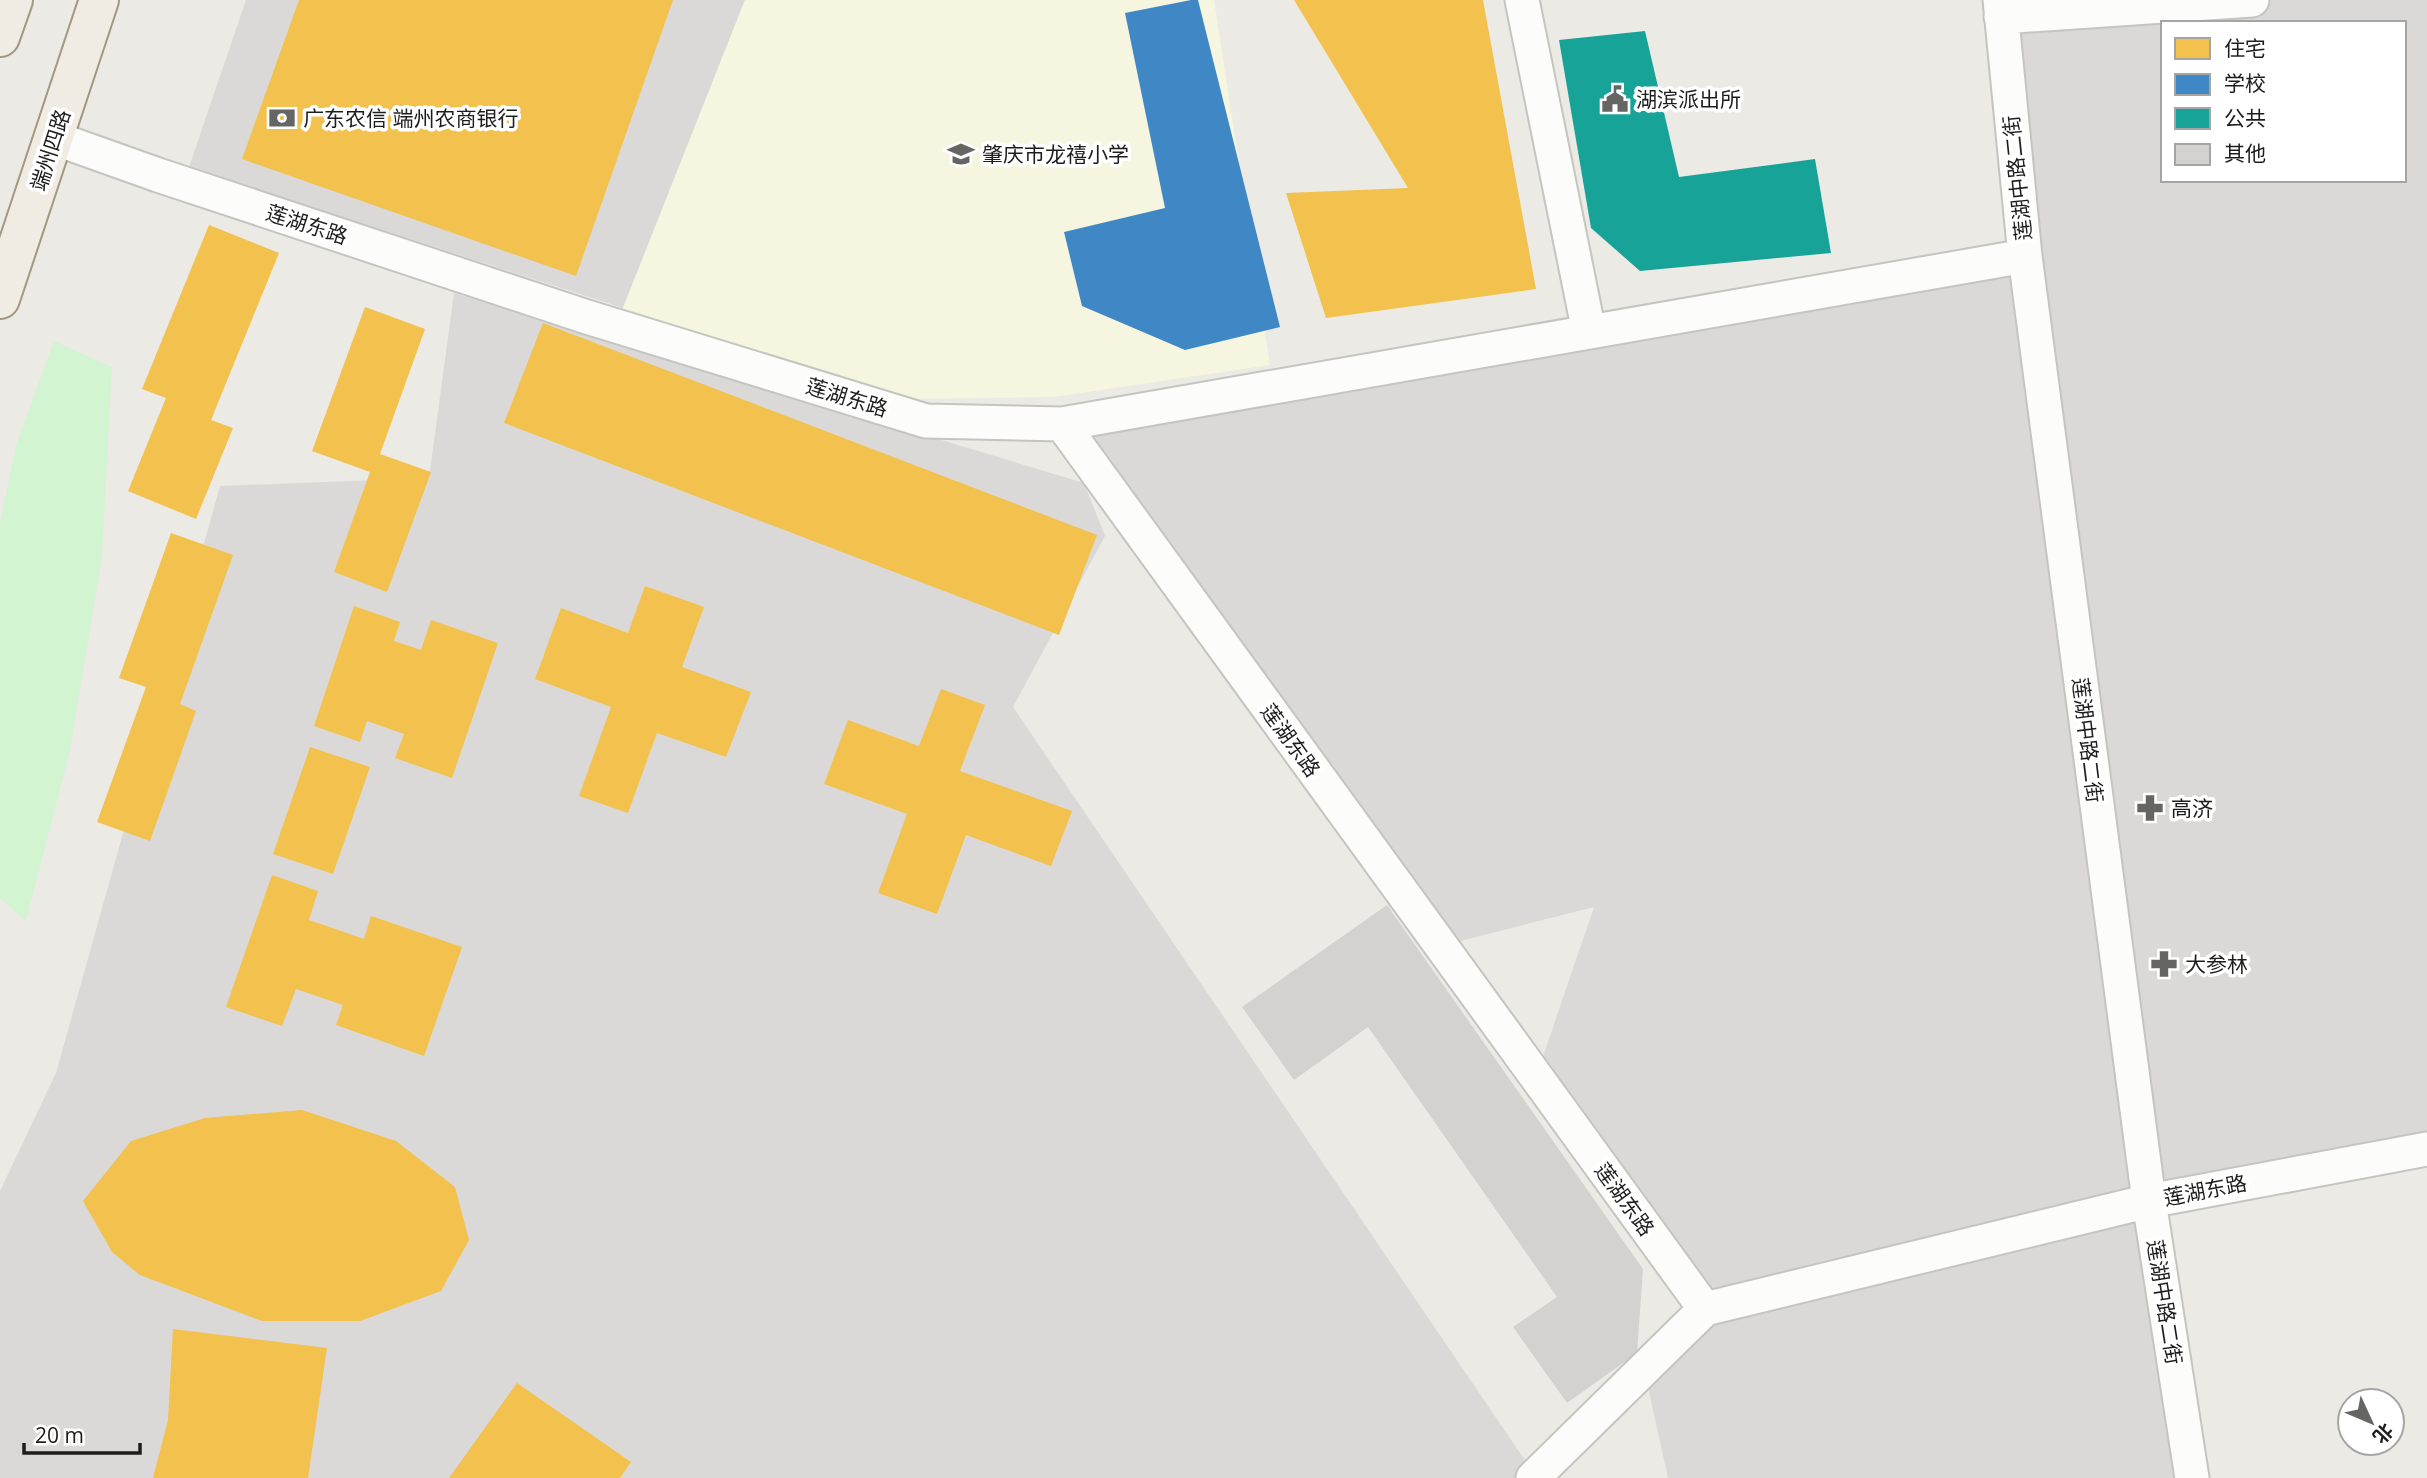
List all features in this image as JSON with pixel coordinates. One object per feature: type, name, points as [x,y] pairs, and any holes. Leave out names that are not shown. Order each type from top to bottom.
[{"type":"main road","points":[[0,37],[13,0]]},
{"type":"main road","name":"端州四路","points":[[0,299],[99,0]]},
{"type":"street","points":[[1522,0],[1589,332]]},
{"type":"street","points":[[2001,9],[2252,0]]},
{"type":"street","name":"莲湖中路二街","points":[[2001,9],[2025,256],[2149,1201],[2192,1478]]},
{"type":"street","name":"莲湖东路","points":[[54,138],[587,317],[926,421],[1062,424],[1705,1309],[2149,1201],[2427,1149]]},
{"type":"street","points":[[1062,424],[2025,256]]},
{"type":"street","points":[[1533,1478],[1705,1309]]},
{"type":"shaded area","points":[[246,0],[745,0],[623,308],[189,167]]},
{"type":"shaded area","name":"肇庆市龙禧小学","points":[[745,0],[1214,0],[1270,365],[1053,397],[898,399],[623,308]]},
{"type":"shaded area","points":[[2252,0],[2427,0],[2427,1149],[2149,1201],[2192,1478],[1668,1478],[1644,1369],[1705,1309],[1536,1077],[1594,907],[1441,946],[1062,424],[2025,256],[2001,17]]},
{"type":"shaded area","points":[[454,293],[1084,483],[1105,536],[1013,707],[1535,1475],[1533,1478],[0,1478],[0,1191],[56,1073],[220,486],[429,478]]},
{"type":"green space","points":[[54,341],[112,367],[102,556],[69,754],[26,921],[0,898],[0,522],[17,443]]},
{"type":"building: 住宅","points":[[299,0],[673,0],[576,276],[242,159]]},
{"type":"building: 住宅","points":[[1294,0],[1483,0],[1536,289],[1326,318],[1286,193],[1408,188]]},
{"type":"building: 住宅","points":[[209,225],[279,253],[211,420],[233,428],[196,519],[128,491],[166,398],[142,389]]},
{"type":"building: 住宅","points":[[365,307],[425,329],[380,454],[431,472],[387,592],[334,572],[370,472],[312,451]]},
{"type":"building: 住宅","points":[[543,323],[1097,535],[1059,635],[504,423]]},
{"type":"building: 住宅","points":[[171,533],[233,555],[180,704],[196,711],[150,841],[97,822],[146,687],[119,678]]},
{"type":"building: 住宅","points":[[645,586],[704,607],[682,667],[751,692],[726,757],[657,733],[628,813],[579,796],[611,707],[535,679],[561,608],[628,633]]},
{"type":"building: 住宅","points":[[354,606],[400,622],[394,641],[421,650],[431,620],[498,643],[452,778],[395,758],[404,734],[367,721],[360,742],[314,726]]},
{"type":"building: 住宅","points":[[941,689],[985,705],[960,771],[1072,811],[1051,866],[966,835],[937,914],[878,893],[907,814],[824,784],[848,720],[919,746]]},
{"type":"building: 住宅","points":[[310,747],[370,767],[333,874],[273,854]]},
{"type":"building: 住宅","points":[[272,875],[318,891],[309,920],[364,939],[371,916],[462,947],[424,1056],[336,1025],[343,1005],[296,989],[282,1026],[226,1007]]},
{"type":"building: 住宅","points":[[302,1110],[396,1141],[455,1187],[469,1240],[441,1291],[360,1321],[262,1321],[140,1275],[112,1252],[83,1201],[131,1141],[205,1118]]},
{"type":"building: 住宅","points":[[173,1329],[327,1348],[308,1478],[153,1478],[168,1420]]},
{"type":"building: 住宅","points":[[517,1383],[631,1462],[620,1478],[449,1478]]},
{"type":"building: 学校","points":[[1198,0],[1280,327],[1185,350],[1082,306],[1064,232],[1165,208],[1125,13]]},
{"type":"building: 公共","name":"湖滨派出所","points":[[1645,31],[1679,177],[1815,159],[1831,253],[1640,271],[1591,228],[1559,40]]},
{"type":"building: 其他","points":[[1387,905],[1643,1269],[1637,1353],[1567,1403],[1513,1327],[1557,1297],[1368,1027],[1294,1080],[1242,1007]]},
{"type":"place","name":"湖滨派出所","points":[[1615,99]]},
{"type":"place","name":"广东农信 端州农商银行","points":[[282,118]]},
{"type":"place","name":"肇庆市龙禧小学","points":[[961,154]]},
{"type":"place","name":"高济","points":[[2150,808]]},
{"type":"place","name":"大参林","points":[[2164,964]]}]
